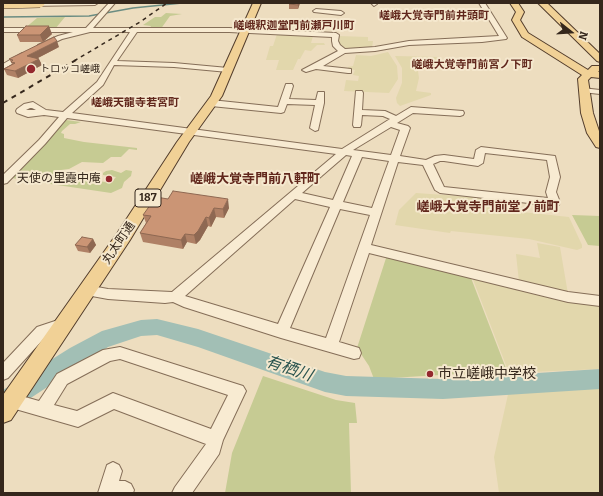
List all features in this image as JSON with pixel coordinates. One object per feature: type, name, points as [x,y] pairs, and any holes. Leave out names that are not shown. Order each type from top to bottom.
[{"type":"main road","points":[[3,4],[40,3]]},
{"type":"main road","name":"丸太町通","points":[[14,400],[86,290],[124,236],[190,132],[211,103],[228,70],[257,3]]},
{"type":"main road","points":[[514,3],[520,12],[516,20],[526,35],[588,74],[600,74]]},
{"type":"main road","points":[[542,3],[600,59]]},
{"type":"main road","points":[[600,65],[583,79],[587,113],[593,133],[600,144]]},
{"type":"street","points":[[3,4],[95,3]]},
{"type":"street","points":[[3,67],[60,37],[70,36],[89,30],[112,3]]},
{"type":"street","points":[[306,70],[315,67],[343,50],[375,49],[409,44],[504,38],[482,3]]},
{"type":"street","points":[[316,11],[341,13]]},
{"type":"street","points":[[3,30],[229,30],[306,34],[336,36],[335,42],[337,46],[343,50]]},
{"type":"street","points":[[3,181],[42,142],[66,115],[100,83],[134,31]]},
{"type":"street","points":[[112,63],[174,65],[228,70]]},
{"type":"street","points":[[315,67],[348,71]]},
{"type":"street","points":[[211,103],[281,110],[289,86]]},
{"type":"street","points":[[585,90],[600,92]]},
{"type":"street","points":[[357,125],[359,92]]},
{"type":"street","points":[[315,128],[321,94]]},
{"type":"street","points":[[285,101],[320,103]]},
{"type":"street","points":[[175,297],[344,152],[410,110],[460,113]]},
{"type":"street","points":[[44,112],[428,163],[438,158],[478,162],[480,150],[552,158],[555,177],[551,192],[555,202],[440,190],[428,163]]},
{"type":"street","points":[[331,346],[405,128],[396,126],[385,114],[358,112]]},
{"type":"street","points":[[281,332],[358,154]]},
{"type":"street","points":[[293,195],[376,213]]},
{"type":"street","points":[[365,248],[568,296],[600,301]]},
{"type":"street","points":[[86,290],[108,294],[165,298],[175,297],[184,302],[354,353]]},
{"type":"street","points":[[3,373],[42,331],[64,324]]},
{"type":"street","points":[[42,410],[62,379],[108,355],[120,353],[238,391],[215,439],[213,448],[180,493]]},
{"type":"street","points":[[14,400],[42,410],[78,419],[113,401],[215,439]]},
{"type":"street","points":[[113,470],[107,492],[125,490]]},
{"type":"shaded area","points":[[277,34],[313,36],[311,43],[324,43],[325,45],[317,45],[311,51],[305,50],[300,59],[298,59],[293,70],[276,70],[279,60],[266,60],[270,46],[273,46]]},
{"type":"shaded area","points":[[338,36],[368,37],[368,41],[373,41],[372,48],[347,49],[341,46],[337,41]]},
{"type":"shaded area","points":[[388,52],[397,66],[398,79],[389,93],[344,91],[346,80],[358,81],[359,76],[353,75],[355,70],[348,69],[348,67],[353,66],[356,55],[371,56]]},
{"type":"shaded area","points":[[395,56],[440,57],[438,68],[420,68],[418,71],[419,78],[416,91],[431,93],[431,95],[400,106],[397,103],[396,98],[402,83],[402,68]]},
{"type":"shaded area","points":[[416,193],[500,199],[503,210],[569,217],[582,248],[577,250],[529,239],[451,231],[450,233],[395,225],[399,210]]},
{"type":"shaded area","points":[[537,243],[560,247],[568,294],[519,282],[516,254],[540,258]]},
{"type":"shaded area","points":[[472,277],[565,302],[600,306],[600,369],[509,373]]},
{"type":"shaded area","points":[[600,384],[600,493],[499,493],[494,457],[509,390]]},
{"type":"green space","points":[[166,13],[182,14],[170,16],[160,30],[149,30],[151,26],[143,25],[155,17],[161,17]]},
{"type":"green space","points":[[65,17],[55,29],[24,29],[37,18]]},
{"type":"green space","points":[[66,120],[81,122],[70,124],[62,131],[61,133],[64,134],[64,138],[84,142],[137,148],[137,150],[129,149],[121,157],[111,157],[103,163],[82,162],[69,169],[61,170],[57,175],[57,178],[67,177],[73,183],[99,178],[99,181],[111,183],[116,177],[103,175],[106,171],[112,170],[121,173],[126,170],[132,171],[131,176],[124,182],[122,188],[111,193],[37,182],[45,179],[44,175],[36,177],[36,182],[12,178],[40,150]]},
{"type":"green space","points":[[572,215],[600,216],[600,246],[588,245]]},
{"type":"green space","points":[[387,255],[471,278],[507,371],[374,379],[369,366],[357,348]]},
{"type":"green space","points":[[263,376],[336,400],[355,403],[357,423],[349,423],[351,493],[225,493],[232,453]]},
{"type":"building","points":[[298,3],[298,5],[289,4]]},
{"type":"building","points":[[26,26],[49,26],[40,35],[17,35]]},
{"type":"building","points":[[54,37],[57,41],[27,56],[39,59],[15,71],[4,69],[15,63],[11,62],[13,60],[9,59]]},
{"type":"building","points":[[173,191],[228,199],[223,209],[214,208],[209,218],[206,217],[194,235],[185,234],[181,240],[140,233],[151,216],[143,215],[156,197],[168,199]]},
{"type":"building","points":[[82,237],[93,239],[87,247],[75,245]]},
{"type":"waterway","points":[[3,17],[89,16],[133,8],[182,3]]},
{"type":"waterway","name":"有栖川","points":[[3,403],[102,340],[141,328],[157,327],[198,338],[325,382],[346,386],[443,389],[600,379]]},
{"type":"railway","points":[[74,61],[140,22],[167,3]]},
{"type":"railway","points":[[3,103],[76,60]]},
{"type":"place","name":"トロッコ嵯峨","points":[[31,69]]},
{"type":"place","name":"天使の里霞中庵","points":[[109,179]]},
{"type":"place","name":"市立嵯峨中学校","points":[[430,374]]},
{"type":"district","name":"嵯峨大覚寺門前井頭町","points":[[434,16]]},
{"type":"district","name":"嵯峨釈迦堂門前瀬戸川町","points":[[294,26]]},
{"type":"district","name":"嵯峨大覚寺門前宮ノ下町","points":[[472,65]]},
{"type":"district","name":"嵯峨天龍寺若宮町","points":[[135,103]]},
{"type":"district","name":"嵯峨大覚寺門前八軒町","points":[[255,179]]},
{"type":"district","name":"嵯峨大覚寺門前堂ノ前町","points":[[488,207]]}]
